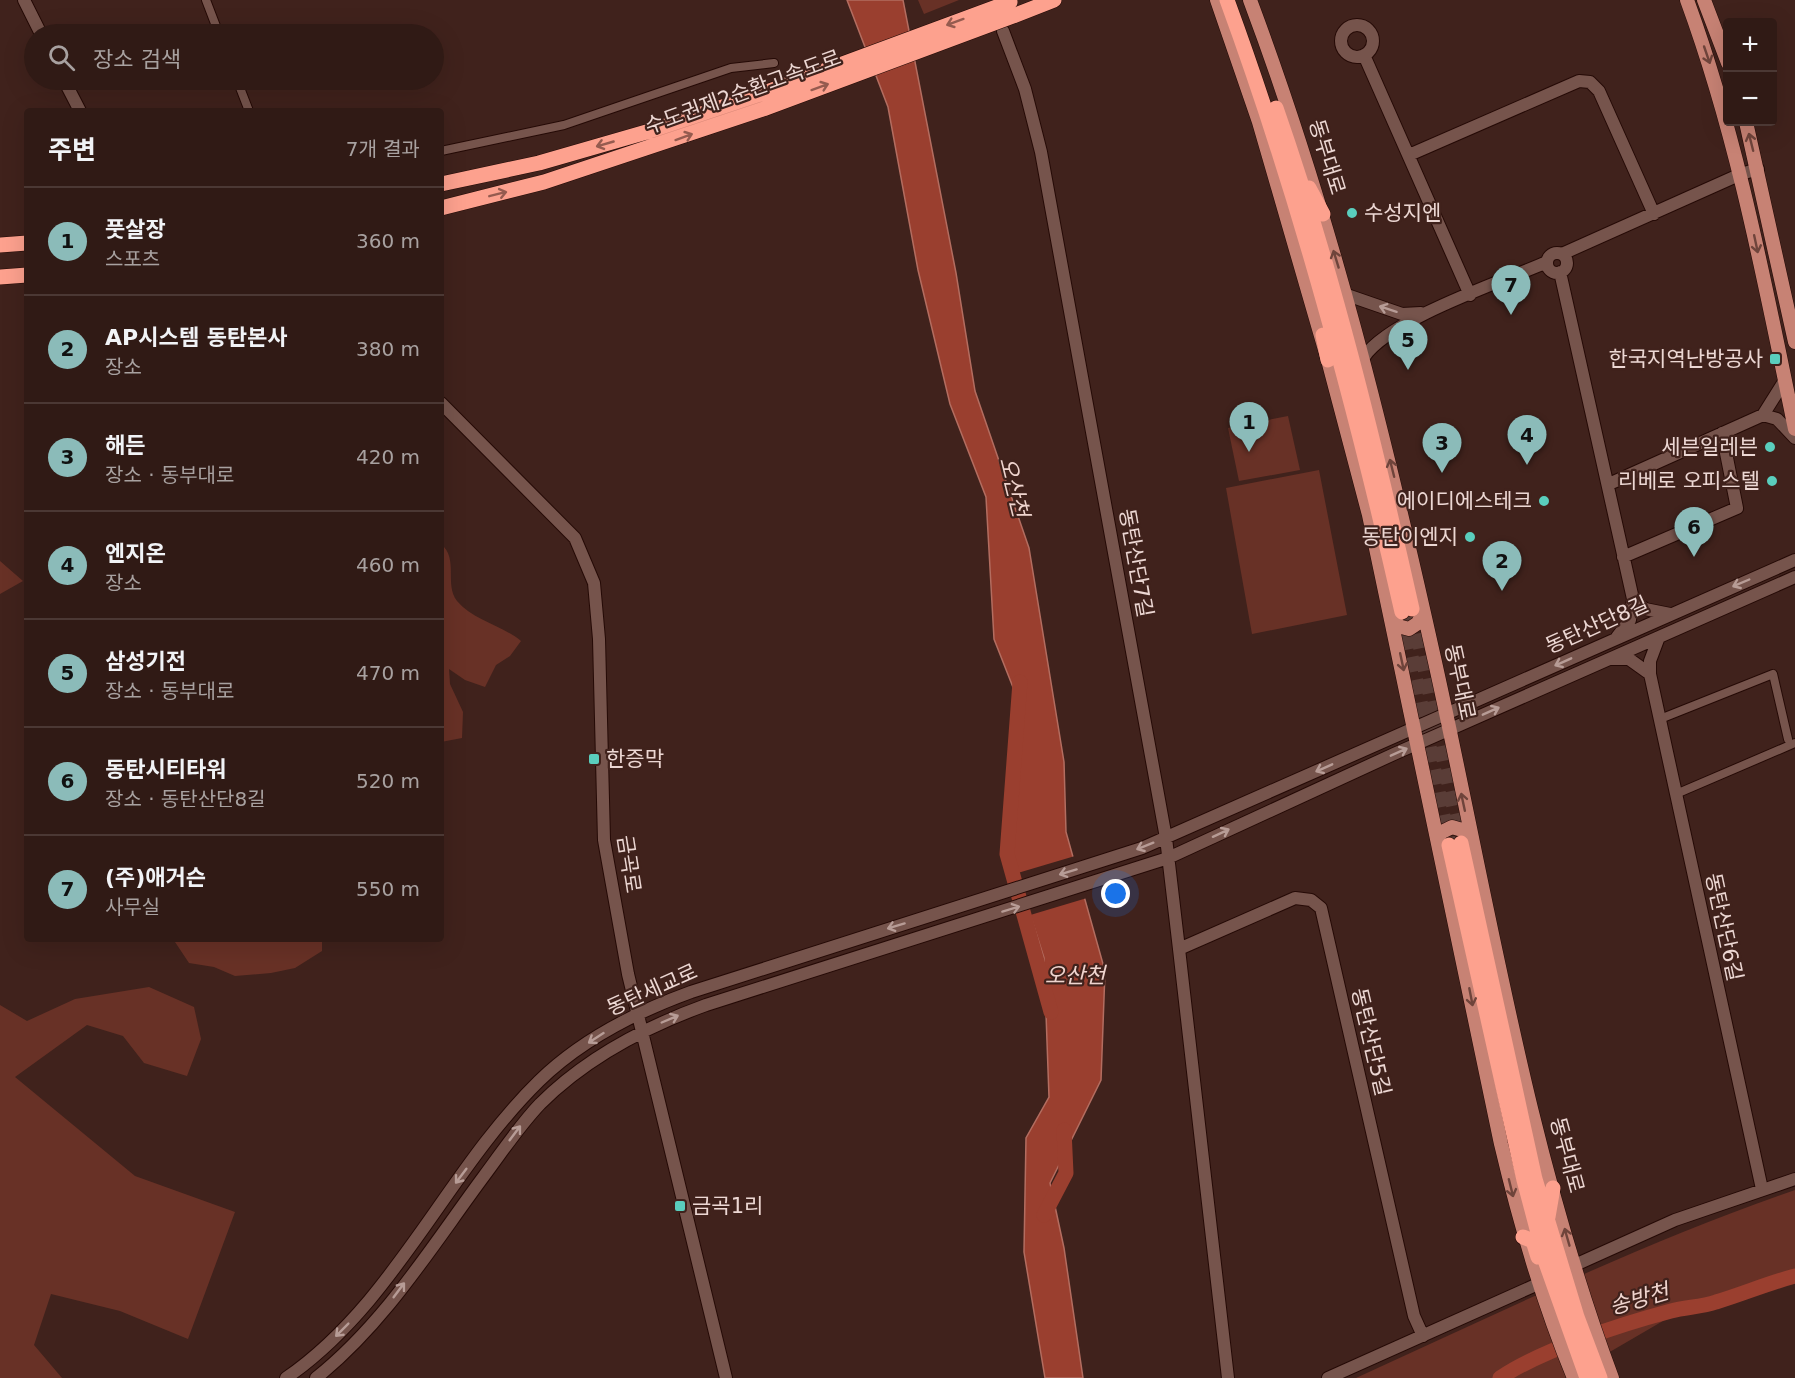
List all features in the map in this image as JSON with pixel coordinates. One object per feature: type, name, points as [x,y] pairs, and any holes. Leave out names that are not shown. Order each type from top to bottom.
[{"type":"highway","name":"수도권제2순환고속도로","points":[[444,207],[544,182],[1013,6],[1054,0]]},
{"type":"highway","name":"동부대로","points":[[1227,0],[1276,143],[1331,328],[1407,612]]},
{"type":"highway","name":"동부대로","points":[[1238,0],[1294,159],[1343,327],[1407,612]]},
{"type":"highway","name":"수도권제2순환고속도로","points":[[444,183],[538,163],[763,101]]},
{"type":"highway","points":[[1276,143],[1293,229],[1317,307],[1328,360]]},
{"type":"highway","points":[[1294,159],[1323,214]]},
{"type":"highway","points":[[0,246],[24,243]]},
{"type":"highway","points":[[0,277],[24,275]]},
{"type":"highway","name":"동부대로","points":[[1454,840],[1570,1317]]},
{"type":"highway","name":"동부대로","points":[[1454,840],[1524,1180],[1570,1317],[1584,1352],[1600,1378]]},
{"type":"highway","points":[[1547,1220],[1553,1188]]},
{"type":"highway","points":[[1523,1237],[1533,1241],[1554,1306],[1570,1317]]},
{"type":"highway","name":"동부대로","points":[[1584,1352],[1587,1378]]},
{"type":"main road","name":"동부대로","points":[[1216,0],[1259,122],[1328,360],[1407,612],[1444,713],[1448,730],[1454,840],[1501,1144],[1523,1237],[1538,1284],[1570,1317],[1584,1352],[1612,1378]]},
{"type":"main road","name":"동부대로","points":[[1250,0],[1288,101],[1323,214],[1364,357],[1398,492],[1415,726],[1454,840],[1518,1052],[1575,1265],[1570,1317]]},
{"type":"main road","points":[[1687,0],[1717,87],[1741,174],[1795,429]]},
{"type":"main road","points":[[1704,0],[1723,50]]},
{"type":"main road","points":[[1747,126],[1795,342]]},
{"type":"main road","name":"동부대로","points":[[1574,1378],[1584,1352]]},
{"type":"street","points":[[24,0],[36,24]]},
{"type":"street","points":[[206,0],[215,24]]},
{"type":"street","name":"동탄산단7길","points":[[1003,31],[1025,89],[1041,152],[1168,858]]},
{"type":"street","points":[[1364,55],[1470,295]]},
{"type":"street","points":[[444,150],[564,125],[731,68],[774,63]]},
{"type":"street","points":[[1408,156],[1579,81],[1590,82],[1599,91],[1654,214]]},
{"type":"street","points":[[69,90],[78,108]]},
{"type":"street","points":[[241,90],[248,108]]},
{"type":"street","points":[[1364,357],[1373,345],[1388,334],[1431,312],[1547,262],[1552,254],[1562,255],[1741,174],[1758,170]]},
{"type":"street","points":[[1560,272],[1566,266],[1562,255]]},
{"type":"street","points":[[1547,262],[1551,271],[1560,272]]},
{"type":"street","points":[[1560,272],[1633,599],[1629,620],[1616,638]]},
{"type":"street","points":[[1347,295],[1402,314],[1431,312]]},
{"type":"street","points":[[1609,484],[1763,415],[1785,380]]},
{"type":"street","name":"금곡로","points":[[444,407],[575,538],[594,584],[599,639],[604,840],[642,1032],[726,1378]]},
{"type":"street","points":[[1763,415],[1777,420],[1795,438]]},
{"type":"street","points":[[1623,557],[1737,508],[1722,433]]},
{"type":"street","name":"동탄산단8길","points":[[1415,726],[1795,560]]},
{"type":"street","name":"동탄산단8길","points":[[1419,743],[1795,577]]},
{"type":"street","points":[[1633,599],[1645,609],[1671,614]]},
{"type":"street","points":[[1650,674],[1650,661],[1659,638]]},
{"type":"street","points":[[1607,660],[1629,659],[1650,674]]},
{"type":"street","name":"동탄산단6길","points":[[1650,674],[1762,1189]]},
{"type":"street","points":[[1660,719],[1773,674],[1791,741],[1676,794]]},
{"type":"street","points":[[1166,838],[1415,726]]},
{"type":"street","points":[[1228,1378],[1168,858],[1419,743]]},
{"type":"street","name":"동탄세교로","points":[[286,1378],[326,1346],[360,1312],[503,1120],[541,1079],[573,1053],[638,1013],[691,992],[1124,855],[1166,838]]},
{"type":"street","name":"동탄세교로","points":[[316,1378],[354,1344],[388,1305],[539,1105],[601,1055],[642,1032],[706,1005],[1168,858]]},
{"type":"street","name":"동탄산단5길","points":[[1179,949],[1295,898],[1311,900],[1321,908],[1414,1316],[1423,1336]]},
{"type":"street","points":[[1575,1265],[1675,1220],[1795,1179]]},
{"type":"street","points":[[1328,1378],[1538,1284]]},
{"type":"shaded area","points":[[918,0],[959,0],[924,14]]},
{"type":"shaded area","points":[[1288,416],[1300,470],[1239,481],[1228,428]]},
{"type":"shaded area","points":[[1319,470],[1347,615],[1252,634],[1226,488]]},
{"type":"shaded area","points":[[444,548],[451,564],[453,594],[457,601],[471,613],[521,641],[510,656],[496,665],[485,687],[465,680],[449,669],[450,684],[463,712],[462,738],[444,741]]},
{"type":"shaded area","points":[[0,561],[23,581],[0,594]]},
{"type":"shaded area","points":[[175,942],[322,942],[322,951],[295,968],[271,973],[235,976],[214,967],[189,963]]},
{"type":"shaded area","points":[[149,987],[194,1007],[201,1039],[187,1076],[144,1063],[123,1036],[87,1025],[15,1077],[135,1176],[235,1212],[188,1339],[120,1311],[51,1294],[34,1345],[62,1378],[0,1378],[0,1005],[27,1021],[75,999]]},
{"type":"shaded area","points":[[1795,1190],[1795,1278],[1687,1307],[1565,1378],[1356,1378],[1628,1255]]},
{"type":"water","name":"오산천","points":[[847,0],[903,0],[956,273],[975,391],[1029,548],[1064,762],[1066,832],[1105,971],[1101,1080],[1050,1183],[1064,1248],[1083,1378],[1045,1378],[1024,1252],[1026,1138],[1049,1097],[1044,958],[1012,858],[1020,705],[994,639],[986,497],[950,404],[918,270],[888,107]]},
{"type":"pier","points":[[1075,856],[1087,898],[1027,916],[1014,874]]},
{"type":"waterway","name":"오산천","points":[[1020,682],[1007,854],[1051,1012]]},
{"type":"waterway","name":"오산천","points":[[1044,1215],[1066,1173],[1064,1130]]},
{"type":"waterway","name":"송방천","points":[[1500,1378],[1559,1348],[1629,1323],[1671,1311],[1711,1304],[1795,1276]]},
{"type":"tunnel","points":[[1413,611],[1461,841]]},
{"type":"tunnel","points":[[1402,612],[1448,841]]},
{"type":"place","name":"수성지엔","points":[[1352,213]]},
{"type":"place","name":"(주)애거슨","points":[[1511,315]]},
{"type":"place","name":"한국지역난방공사","points":[[1775,359]]},
{"type":"place","name":"삼성기전","points":[[1408,370]]},
{"type":"place","name":"세븐일레븐","points":[[1770,447]]},
{"type":"place","name":"풋살장","points":[[1249,452]]},
{"type":"place","name":"엔지온","points":[[1527,465]]},
{"type":"place","name":"해든","points":[[1442,473]]},
{"type":"place","name":"리베로 오피스텔","points":[[1772,481]]},
{"type":"place","name":"에이디에스테크","points":[[1544,501]]},
{"type":"place","name":"동탄이엔지","points":[[1470,537]]},
{"type":"place","name":"동탄시티타워","points":[[1694,557]]},
{"type":"place","name":"AP시스템 동탄본사","points":[[1502,591]]},
{"type":"place","name":"한증막","points":[[594,759]]},
{"type":"place","name":"금곡1리","points":[[680,1206]]}]
